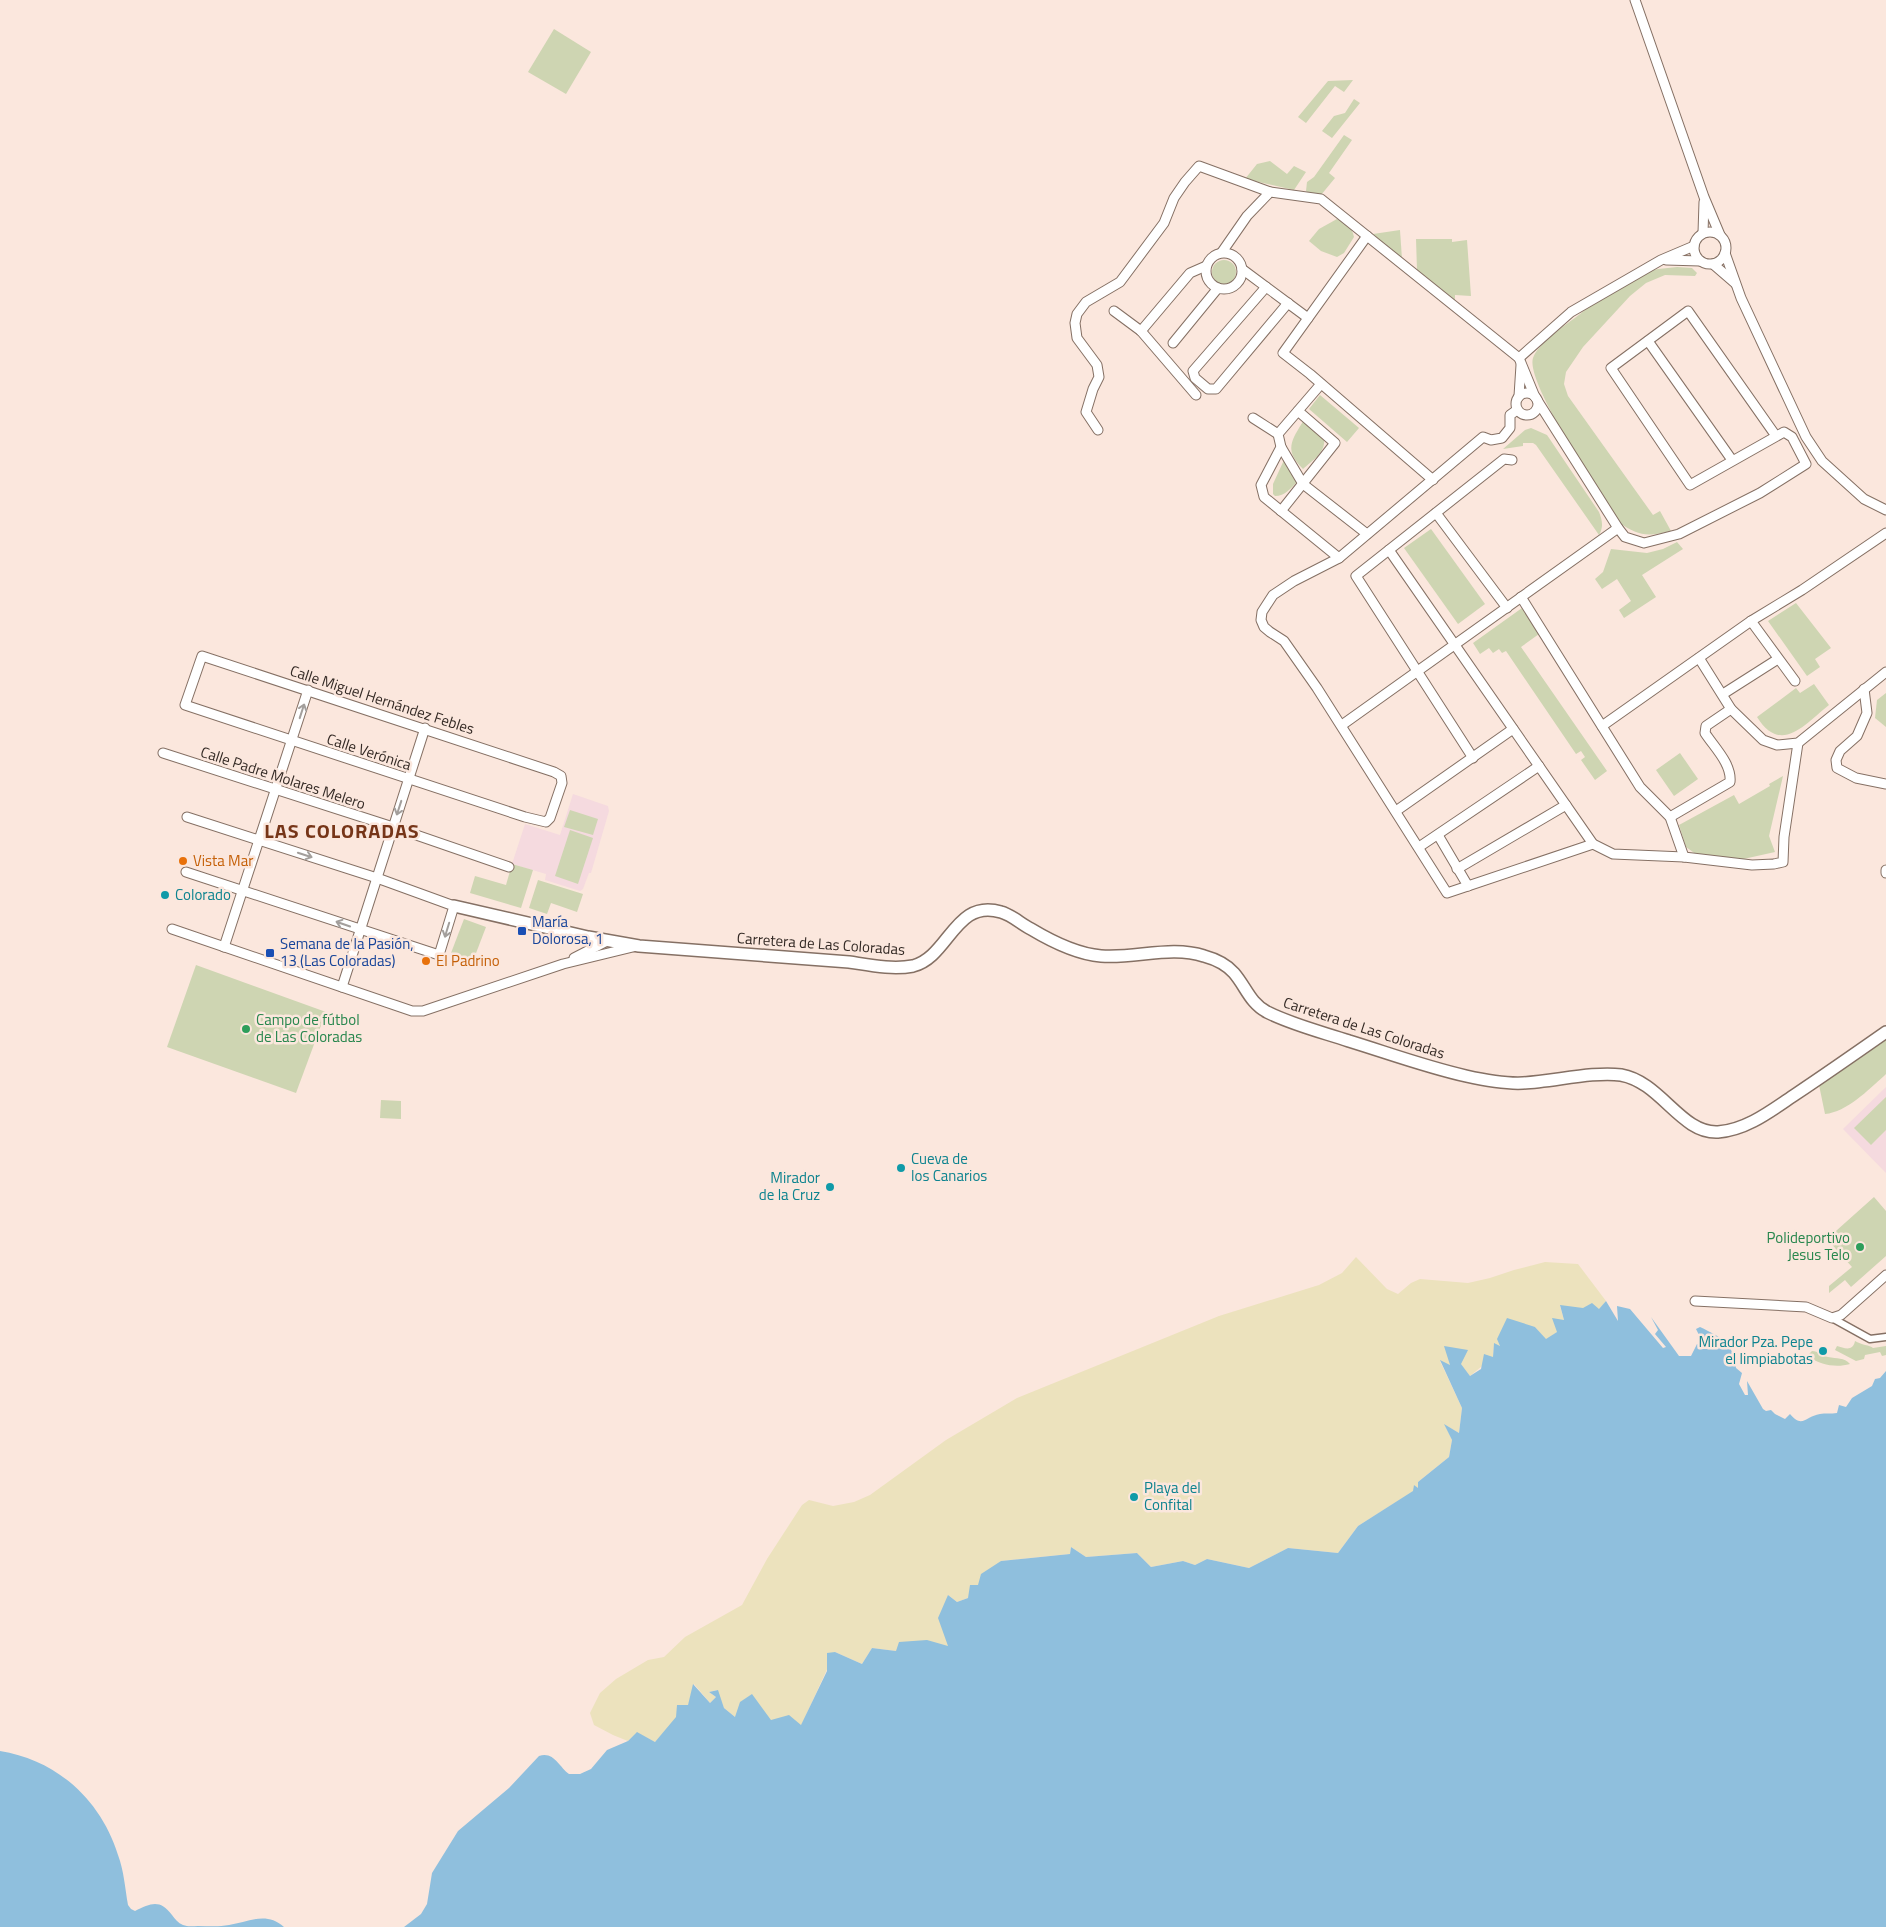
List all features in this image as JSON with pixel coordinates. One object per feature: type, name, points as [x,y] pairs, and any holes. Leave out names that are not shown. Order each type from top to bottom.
[{"type":"street","points":[[1635,0],[1704,197],[1725,242],[1725,253],[1741,298],[1806,437],[1822,461],[1864,499],[1886,510]]},
{"type":"street","points":[[1098,430],[1086,412],[1093,389],[1100,377],[1097,365],[1076,338],[1075,323],[1077,314],[1086,302],[1120,282],[1164,223],[1174,198],[1199,166],[1270,192],[1321,199],[1520,360],[1536,398],[1555,430],[1625,536],[1644,543],[1679,534],[1760,493],[1806,464],[1792,437],[1784,432],[1690,485],[1611,368],[1688,311],[1776,436]]},
{"type":"street","points":[[1222,252],[1234,255],[1241,264],[1242,269],[1239,281],[1235,285],[1224,289],[1213,286],[1206,277],[1206,266],[1212,256],[1222,252],[1247,216],[1270,192]]},
{"type":"street","points":[[1703,233],[1704,197]]},
{"type":"street","points":[[1700,261],[1694,252],[1696,238],[1703,233],[1712,232],[1720,234]]},
{"type":"street","points":[[1368,236],[1283,353],[1433,480]]},
{"type":"street","points":[[1555,430],[1532,415],[1522,414],[1517,410],[1520,360],[1570,312],[1661,260],[1694,246]]},
{"type":"street","points":[[1712,264],[1720,260],[1725,253]]},
{"type":"street","points":[[1661,260],[1700,261],[1712,264],[1736,283]]},
{"type":"street","points":[[1141,331],[1190,273],[1206,266]]},
{"type":"street","points":[[1242,269],[1308,318]]},
{"type":"street","points":[[1266,287],[1193,371],[1194,378],[1208,388],[1216,389],[1288,303]]},
{"type":"street","points":[[1173,343],[1218,288]]},
{"type":"street","points":[[1114,311],[1141,331],[1196,395]]},
{"type":"street","points":[[1648,341],[1732,460]]},
{"type":"street","points":[[1278,434],[1321,384]]},
{"type":"street","points":[[1519,396],[1529,394],[1536,398],[1538,407],[1532,415]]},
{"type":"street","points":[[1517,410],[1510,416],[1510,428],[1502,438],[1491,440],[1484,437],[1339,558],[1294,581],[1273,595],[1262,612],[1261,620],[1264,627],[1290,648],[1342,725],[1447,893],[1593,844]]},
{"type":"street","points":[[1281,512],[1335,443],[1298,411]]},
{"type":"street","points":[[1253,418],[1278,434],[1282,447],[1303,484],[1367,534]]},
{"type":"street","points":[[1282,447],[1261,485],[1264,498],[1339,558]]},
{"type":"street","points":[[1473,758],[1356,576],[1504,458],[1512,460]]},
{"type":"street","points":[[1436,512],[1507,608]]},
{"type":"street","points":[[1342,725],[1618,528]]},
{"type":"street","points":[[1602,726],[1751,621],[1802,590],[1886,533]]},
{"type":"street","points":[[1388,550],[1593,844],[1612,854],[1684,857],[1752,865],[1782,862],[1798,742]]},
{"type":"street","points":[[1521,597],[1640,787],[1670,817],[1684,857]]},
{"type":"street","points":[[1751,621],[1794,681]]},
{"type":"street","name":"Calle Miguel Hernández Febles","points":[[186,705],[202,656],[308,690],[554,772],[561,776],[562,783],[550,818],[546,822]]},
{"type":"street","points":[[1699,658],[1731,709],[1763,740],[1777,745],[1798,742],[1886,672]]},
{"type":"street","points":[[1723,694],[1778,659]]},
{"type":"street","points":[[1864,689],[1867,713],[1857,736],[1840,751],[1836,760],[1837,768],[1856,778],[1886,784]]},
{"type":"street","points":[[224,947],[308,690]]},
{"type":"street","name":"Calle Verónica","points":[[186,705],[408,779],[546,822]]},
{"type":"street","points":[[1670,817],[1730,782],[1731,774],[1723,758],[1705,732],[1706,726],[1731,709]]},
{"type":"street","points":[[342,987],[424,728]]},
{"type":"street","points":[[1396,810],[1513,729]]},
{"type":"street","name":"Calle Padre Molares Melero","points":[[163,753],[393,827],[509,867]]},
{"type":"street","points":[[1419,847],[1539,766]]},
{"type":"street","points":[[1458,869],[1566,806]]},
{"type":"street","points":[[186,872],[439,955],[454,906],[376,878],[187,817]]},
{"type":"street","points":[[1438,835],[1468,886]]},
{"type":"street","name":"Carretera de Las Coloradas","points":[[454,906],[590,943],[607,941],[639,946],[849,962],[884,967],[913,966],[924,961],[933,954],[966,916],[976,911],[1001,912],[1047,938],[1087,953],[1102,956],[1164,953],[1203,956],[1231,970],[1250,999],[1264,1011],[1286,1020],[1465,1076],[1521,1083],[1604,1075],[1620,1075],[1630,1078],[1646,1084],[1686,1120],[1701,1129],[1717,1132],[1739,1128],[1756,1120],[1886,1032]]},
{"type":"street","points":[[172,929],[412,1011],[422,1011],[562,964],[639,946]]},
{"type":"street","points":[[562,964],[590,943]]},
{"type":"street","points":[[1832,1318],[1841,1315],[1886,1275]]},
{"type":"street","points":[[1695,1301],[1806,1307],[1832,1318],[1870,1339],[1886,1337]]},
{"type":"shaded area","points":[[573,794],[608,806],[609,811],[591,873],[589,873],[583,889],[580,891],[545,880],[546,874],[512,864],[525,824],[560,835]]},
{"type":"shaded area","points":[[1886,1087],[1886,1173],[1843,1129]]},
{"type":"green space","points":[[554,29],[591,52],[566,94],[528,72]]},
{"type":"green space","points":[[1353,80],[1344,92],[1335,86],[1306,123],[1298,117],[1328,81]]},
{"type":"green space","points":[[1354,99],[1360,103],[1332,138],[1322,131],[1334,116],[1345,113]]},
{"type":"green space","points":[[1344,135],[1352,140],[1329,173],[1335,178],[1321,195],[1314,196],[1306,191],[1307,182],[1314,177]]},
{"type":"green space","points":[[1270,161],[1287,174],[1294,166],[1306,172],[1294,190],[1245,179],[1257,164]]},
{"type":"green space","points":[[1337,219],[1348,226],[1354,237],[1344,253],[1337,257],[1321,251],[1309,241],[1319,229]]},
{"type":"green space","points":[[1400,230],[1402,259],[1373,234]]},
{"type":"green space","points":[[1416,239],[1452,239],[1452,242],[1467,240],[1471,296],[1455,295],[1455,300],[1417,270]]},
{"type":"green space","points":[[1224,260],[1229,261],[1235,267],[1235,277],[1229,283],[1224,284],[1219,283],[1213,277],[1212,272],[1213,267],[1219,261]]},
{"type":"green space","points":[[1677,267],[1692,268],[1697,273],[1695,276],[1665,275],[1646,283],[1630,296],[1583,347],[1566,372],[1564,384],[1568,396],[1653,515],[1660,511],[1671,531],[1643,534],[1637,533],[1618,522],[1582,465],[1552,414],[1541,390],[1534,371],[1533,358],[1541,346],[1554,334],[1617,288],[1649,272]]},
{"type":"green space","points":[[1320,395],[1359,428],[1347,442],[1309,409]]},
{"type":"green space","points":[[1304,420],[1324,439],[1324,444],[1318,456],[1303,469],[1293,456],[1292,445]]},
{"type":"green space","points":[[1531,428],[1547,435],[1599,512],[1602,529],[1599,535],[1536,445],[1533,443],[1523,443],[1523,446],[1503,449],[1525,430]]},
{"type":"green space","points":[[1284,460],[1297,482],[1285,493],[1275,496],[1273,494],[1273,484]]},
{"type":"green space","points":[[1431,529],[1485,604],[1458,624],[1404,548]]},
{"type":"green space","points":[[1677,542],[1683,549],[1642,575],[1656,597],[1624,618],[1619,610],[1631,601],[1617,579],[1602,589],[1595,579],[1603,572],[1611,549],[1647,553],[1663,549]]},
{"type":"green space","points":[[1796,603],[1831,648],[1815,659],[1820,667],[1807,676],[1768,621]]},
{"type":"green space","points":[[1522,608],[1539,634],[1521,647],[1607,771],[1595,780],[1581,760],[1585,757],[1581,751],[1576,754],[1506,651],[1502,653],[1499,649],[1493,653],[1489,648],[1480,654],[1473,643]]},
{"type":"green space","points":[[1814,684],[1829,705],[1802,728],[1784,735],[1775,734],[1766,728],[1757,717],[1796,688],[1800,693]]},
{"type":"green space","points":[[1886,693],[1886,727],[1875,718],[1877,700]]},
{"type":"green space","points":[[1680,753],[1698,779],[1674,796],[1656,770]]},
{"type":"green space","points":[[1783,776],[1769,836],[1775,852],[1739,860],[1697,855],[1686,847],[1679,825],[1734,795],[1739,804]]},
{"type":"green space","points":[[570,810],[598,819],[593,835],[564,827]]},
{"type":"green space","points":[[570,830],[593,838],[578,884],[555,876]]},
{"type":"green space","points":[[512,864],[533,870],[521,908],[470,893],[475,876],[506,885]]},
{"type":"green space","points":[[538,880],[583,894],[577,912],[551,903],[547,914],[529,908]]},
{"type":"green space","points":[[464,919],[486,927],[473,961],[451,953]]},
{"type":"green space","name":"Campo de fútbol de Las Coloradas","points":[[196,965],[326,1012],[296,1093],[167,1047]]},
{"type":"green space","points":[[1886,1039],[1886,1074],[1849,1105],[1825,1114],[1819,1085]]},
{"type":"green space","points":[[1886,1097],[1886,1130],[1871,1145],[1854,1128]]},
{"type":"green space","points":[[381,1100],[401,1101],[401,1119],[380,1118]]},
{"type":"green space","name":"Polideportivo Jesus Telo","points":[[1874,1197],[1886,1211],[1886,1256],[1851,1287],[1845,1280],[1829,1293],[1829,1286],[1852,1267],[1827,1239]]},
{"type":"green space","points":[[1855,1341],[1873,1348],[1886,1346],[1886,1355],[1882,1356],[1880,1352],[1865,1355],[1864,1359],[1856,1361],[1835,1350],[1837,1346],[1850,1348]]},
{"type":"green space","points":[[1812,1351],[1843,1359],[1850,1364],[1834,1366],[1818,1362],[1809,1357],[1808,1355]]},
{"type":"sand","name":"Playa del Confital","points":[[1356,1257],[1387,1289],[1398,1294],[1411,1283],[1420,1279],[1468,1283],[1545,1262],[1578,1264],[1606,1301],[1599,1310],[1560,1306],[1564,1320],[1557,1332],[1546,1340],[1535,1327],[1500,1347],[1494,1344],[1493,1357],[1470,1376],[1460,1364],[1450,1366],[1440,1361],[1462,1408],[1459,1433],[1445,1425],[1452,1440],[1449,1457],[1418,1482],[1418,1489],[1414,1485],[1414,1491],[1358,1526],[1338,1553],[1288,1548],[1249,1568],[1207,1559],[1195,1565],[1183,1561],[1151,1567],[1137,1553],[1086,1557],[1071,1547],[1070,1554],[1001,1561],[968,1598],[957,1602],[948,1595],[948,1646],[896,1651],[872,1648],[862,1664],[835,1652],[801,1726],[771,1720],[735,1717],[724,1708],[717,1690],[709,1692],[716,1697],[710,1703],[694,1684],[688,1706],[655,1742],[637,1733],[628,1741],[594,1725],[590,1713],[600,1693],[616,1679],[648,1660],[664,1657],[685,1637],[742,1605],[767,1559],[802,1505],[809,1500],[833,1506],[854,1502],[870,1495],[946,1440],[1017,1398],[1219,1316],[1319,1285],[1342,1273]]},
{"type":"water","points":[[1606,1301],[1618,1321],[1617,1306],[1630,1309],[1663,1348],[1666,1347],[1655,1334],[1658,1330],[1651,1317],[1679,1356],[1691,1356],[1697,1344],[1704,1345],[1696,1329],[1700,1327],[1714,1334],[1729,1347],[1735,1360],[1736,1368],[1742,1373],[1739,1384],[1745,1395],[1748,1395],[1747,1381],[1763,1409],[1766,1411],[1771,1410],[1785,1419],[1790,1414],[1798,1421],[1801,1421],[1815,1415],[1837,1413],[1839,1405],[1846,1407],[1852,1398],[1872,1386],[1875,1379],[1880,1378],[1886,1371],[1886,1927],[404,1927],[421,1914],[427,1904],[432,1873],[458,1831],[509,1788],[539,1756],[549,1756],[556,1760],[569,1774],[580,1774],[591,1769],[607,1750],[628,1741],[637,1732],[655,1742],[676,1717],[677,1705],[688,1705],[693,1684],[710,1703],[716,1697],[709,1692],[718,1690],[724,1708],[735,1717],[740,1702],[752,1694],[771,1720],[789,1715],[801,1725],[827,1671],[827,1653],[835,1652],[862,1664],[872,1648],[896,1651],[899,1642],[927,1640],[948,1646],[938,1618],[948,1595],[957,1602],[968,1598],[970,1585],[978,1585],[981,1574],[1001,1561],[1070,1554],[1071,1547],[1086,1557],[1137,1553],[1151,1567],[1183,1561],[1195,1565],[1207,1559],[1249,1568],[1288,1548],[1338,1553],[1358,1526],[1413,1491],[1414,1485],[1418,1488],[1418,1482],[1449,1457],[1452,1440],[1444,1424],[1459,1433],[1462,1408],[1440,1360],[1450,1365],[1444,1346],[1468,1350],[1461,1364],[1470,1376],[1481,1369],[1484,1354],[1493,1357],[1494,1343],[1500,1346],[1497,1339],[1507,1318],[1535,1327],[1546,1339],[1557,1332],[1552,1318],[1564,1320],[1560,1305],[1583,1308],[1592,1303],[1599,1309]]},
{"type":"water","points":[[0,1751],[40,1763],[58,1773],[88,1800],[110,1835],[120,1861],[128,1905],[131,1909],[135,1911],[155,1904],[163,1906],[178,1922],[187,1926],[221,1926],[264,1919],[277,1922],[284,1927],[0,1927]]},
{"type":"place","name":"Vista Mar","points":[[183,861]]},
{"type":"place","name":"Colorado","points":[[165,895]]},
{"type":"place","name":"María Dolorosa, 1","points":[[522,931]]},
{"type":"place","name":"Semana de la Pasión, 13 (Las Coloradas)","points":[[270,953]]},
{"type":"place","name":"El Padrino","points":[[426,961]]},
{"type":"place","name":"Campo de fútbol de Las Coloradas","points":[[246,1029]]},
{"type":"place","name":"Cueva de los Canarios","points":[[901,1168]]},
{"type":"place","name":"Mirador de la Cruz","points":[[830,1187]]},
{"type":"place","name":"Polideportivo Jesus Telo","points":[[1860,1247]]},
{"type":"place","name":"Mirador Pza. Pepe el limpiabotas","points":[[1823,1351]]},
{"type":"place","name":"Playa del Confital","points":[[1134,1497]]},
{"type":"district","name":"LAS COLORADAS","points":[[342,831]]}]
